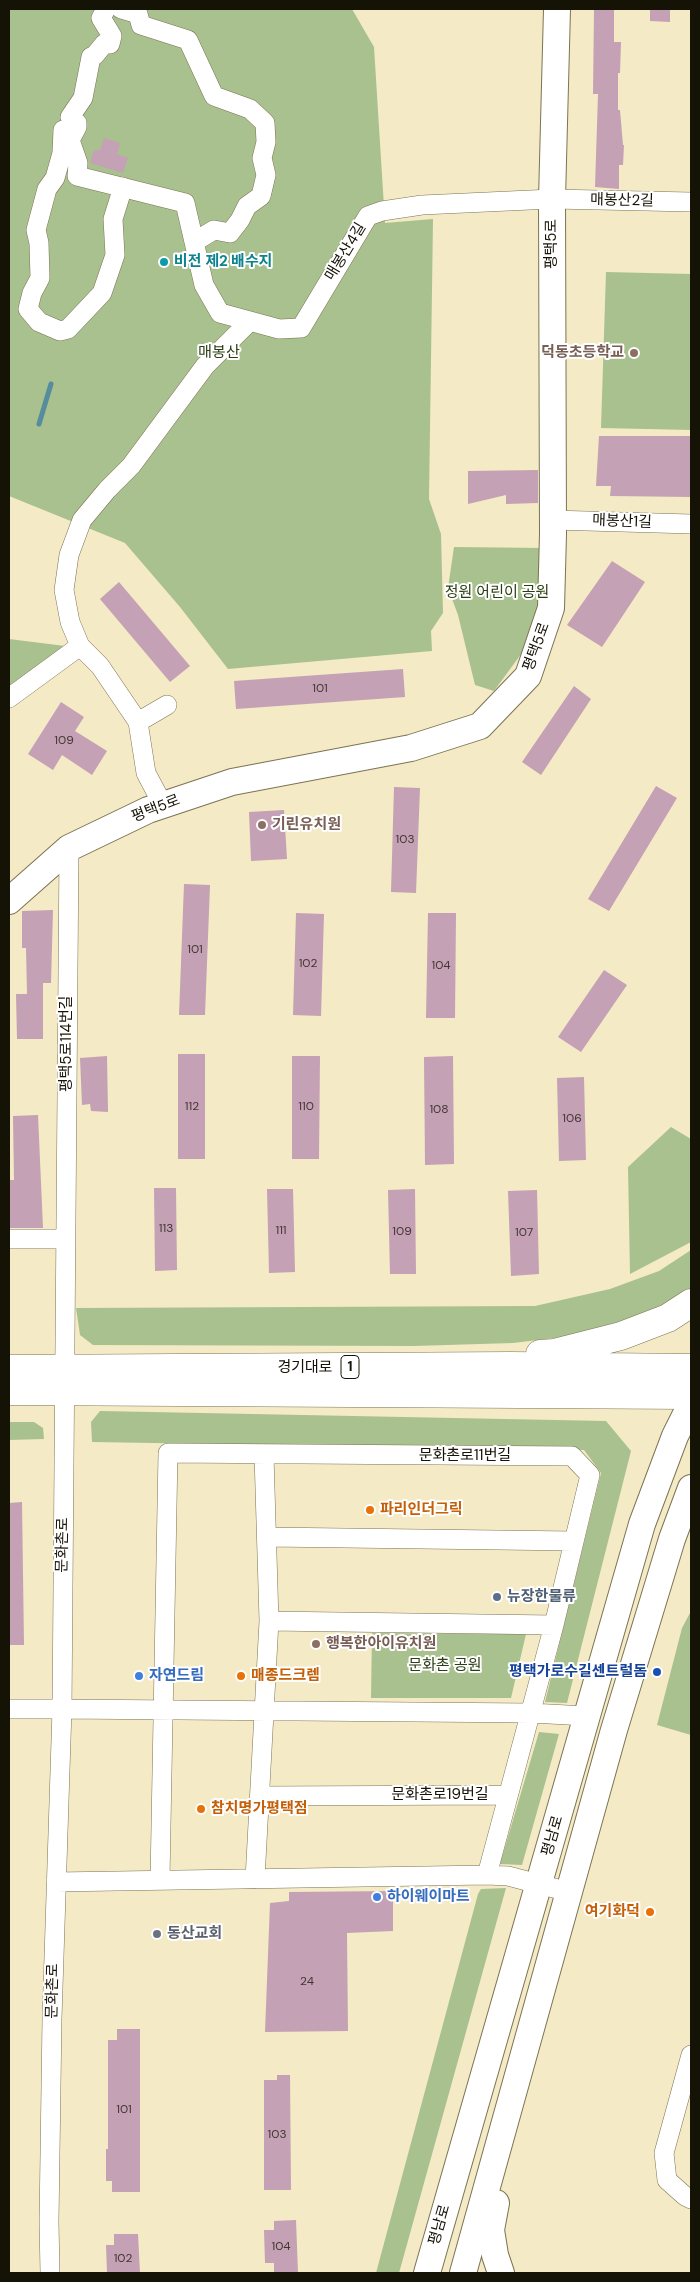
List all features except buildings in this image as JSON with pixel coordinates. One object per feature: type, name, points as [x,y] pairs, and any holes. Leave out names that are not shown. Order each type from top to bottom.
[{"type":"main road","name":"평택5로","points":[[9,901],[69,848],[148,810],[232,782],[411,748],[480,726],[528,676],[551,608],[552,199],[557,9]]},
{"type":"main road","points":[[448,1367],[504,1358],[554,1353],[621,1336],[668,1318],[691,1303]]},
{"type":"main road","name":"경기대로","points":[[9,1391],[65,1380],[448,1367],[631,1366],[691,1368]]},
{"type":"main road","name":"경기대로","points":[[9,1369],[65,1380],[691,1395]]},
{"type":"main road","name":"평남로","points":[[427,2273],[642,1524],[675,1436],[691,1404]]},
{"type":"main road","name":"평남로","points":[[463,2273],[625,1692],[672,1539],[691,1488]]},
{"type":"main road","points":[[501,2273],[495,2256],[491,2230],[497,2197],[528,2090],[530,2032]]},
{"type":"street","points":[[70,117],[83,98],[91,57],[104,44],[110,44],[112,36],[102,18],[106,9]]},
{"type":"street","points":[[121,9],[138,14],[141,25],[188,40],[214,96],[250,109],[265,123],[266,142],[262,158],[266,175],[261,196],[247,206],[240,220],[230,233],[214,230],[194,242]]},
{"type":"street","points":[[123,187],[113,219],[114,255],[102,293],[90,308],[81,314],[68,329],[60,331],[38,322],[28,309],[32,293],[40,278],[39,243],[36,230],[47,189],[55,178],[62,153],[64,117],[70,117],[77,123],[77,127],[70,140],[78,163],[77,176],[123,187],[185,203],[204,285],[220,313],[250,321]]},
{"type":"street","name":"매봉산2길","points":[[444,204],[552,199],[691,202]]},
{"type":"street","name":"매봉산4길","points":[[250,321],[279,329],[301,328],[368,216],[382,211],[444,204]]},
{"type":"street","points":[[163,806],[146,773],[138,722],[100,666],[80,646],[70,622],[64,590],[69,555],[82,520],[107,490],[131,466],[205,366],[250,321]]},
{"type":"street","name":"매봉산1길","points":[[552,520],[691,524]]},
{"type":"street","points":[[9,698],[80,646]]},
{"type":"street","points":[[138,722],[168,705]]},
{"type":"street","name":"평택5로114번길","points":[[65,1380],[69,848]]},
{"type":"street","points":[[9,1239],[66,1239]]},
{"type":"street","name":"문화촌로","points":[[50,2273],[49,2222],[56,1882],[62,1709],[65,1380]]},
{"type":"street","name":"문화촌로11번길","points":[[165,1710],[168,1453],[572,1456],[590,1474],[554,1625],[507,1795]]},
{"type":"street","points":[[255,1878],[269,1621],[268,1537],[264,1455]]},
{"type":"street","points":[[268,1537],[574,1541]]},
{"type":"street","points":[[269,1621],[554,1625]]},
{"type":"street","points":[[9,1709],[531,1712],[586,1716]]},
{"type":"street","points":[[160,1879],[165,1710]]},
{"type":"street","name":"문화촌로19번길","points":[[260,1796],[507,1795],[487,1875]]},
{"type":"street","points":[[56,1882],[487,1875],[508,1876],[569,1892]]},
{"type":"street","points":[[691,2055],[664,2153],[667,2180],[685,2196],[691,2198]]},
{"type":"green space","name":"매봉산","points":[[9,9],[352,9],[374,47],[385,223],[433,219],[429,499],[441,534],[443,613],[431,631],[432,651],[228,669],[180,607],[125,543],[9,496]]},
{"type":"green space","points":[[606,272],[691,274],[691,430],[601,428]]},
{"type":"green space","name":"정원 어린이 공원","points":[[454,547],[544,548],[541,601],[527,646],[494,691],[475,685],[458,615],[448,588]]},
{"type":"green space","points":[[9,639],[65,646],[9,691]]},
{"type":"green space","points":[[671,1127],[691,1139],[691,1242],[630,1274],[628,1167]]},
{"type":"green space","points":[[691,1250],[691,1290],[682,1297],[634,1317],[571,1336],[513,1343],[414,1346],[93,1345],[80,1335],[76,1308],[535,1306],[610,1289],[659,1271]]},
{"type":"green space","points":[[100,1411],[606,1421],[631,1451],[567,1703],[545,1702],[601,1473],[584,1450],[92,1442],[91,1422]]},
{"type":"green space","points":[[9,1422],[34,1422],[43,1428],[44,1439],[9,1440]]},
{"type":"green space","points":[[691,1611],[691,1735],[657,1725],[682,1628]]},
{"type":"green space","name":"문화촌 공원","points":[[372,1633],[526,1634],[511,1698],[371,1698]]},
{"type":"green space","points":[[539,1732],[559,1734],[522,1865],[500,1864]]},
{"type":"green space","points":[[506,1888],[399,2273],[376,2273],[478,1894],[481,1889]]},
{"type":"waterway","points":[[39,424],[51,384]]},
{"type":"place","name":"비전 제2 배수지","points":[[164,262]]},
{"type":"place","name":"덕동초등학교","points":[[634,353]]},
{"type":"place","name":"기린유치원","points":[[262,825]]},
{"type":"place","name":"파리인더그릭","points":[[370,1510]]},
{"type":"place","name":"뉴장한물류","points":[[497,1597]]},
{"type":"place","name":"행복한아이유치원","points":[[316,1644]]},
{"type":"place","name":"평택가로수길센트럴돔","points":[[657,1672]]},
{"type":"place","name":"자연드림","points":[[139,1676]]},
{"type":"place","name":"매종드크렘","points":[[241,1676]]},
{"type":"place","name":"참치명가평택점","points":[[201,1809]]},
{"type":"place","name":"하이웨이마트","points":[[377,1897]]},
{"type":"place","name":"여기화덕","points":[[650,1912]]},
{"type":"place","name":"동산교회","points":[[157,1934]]}]
